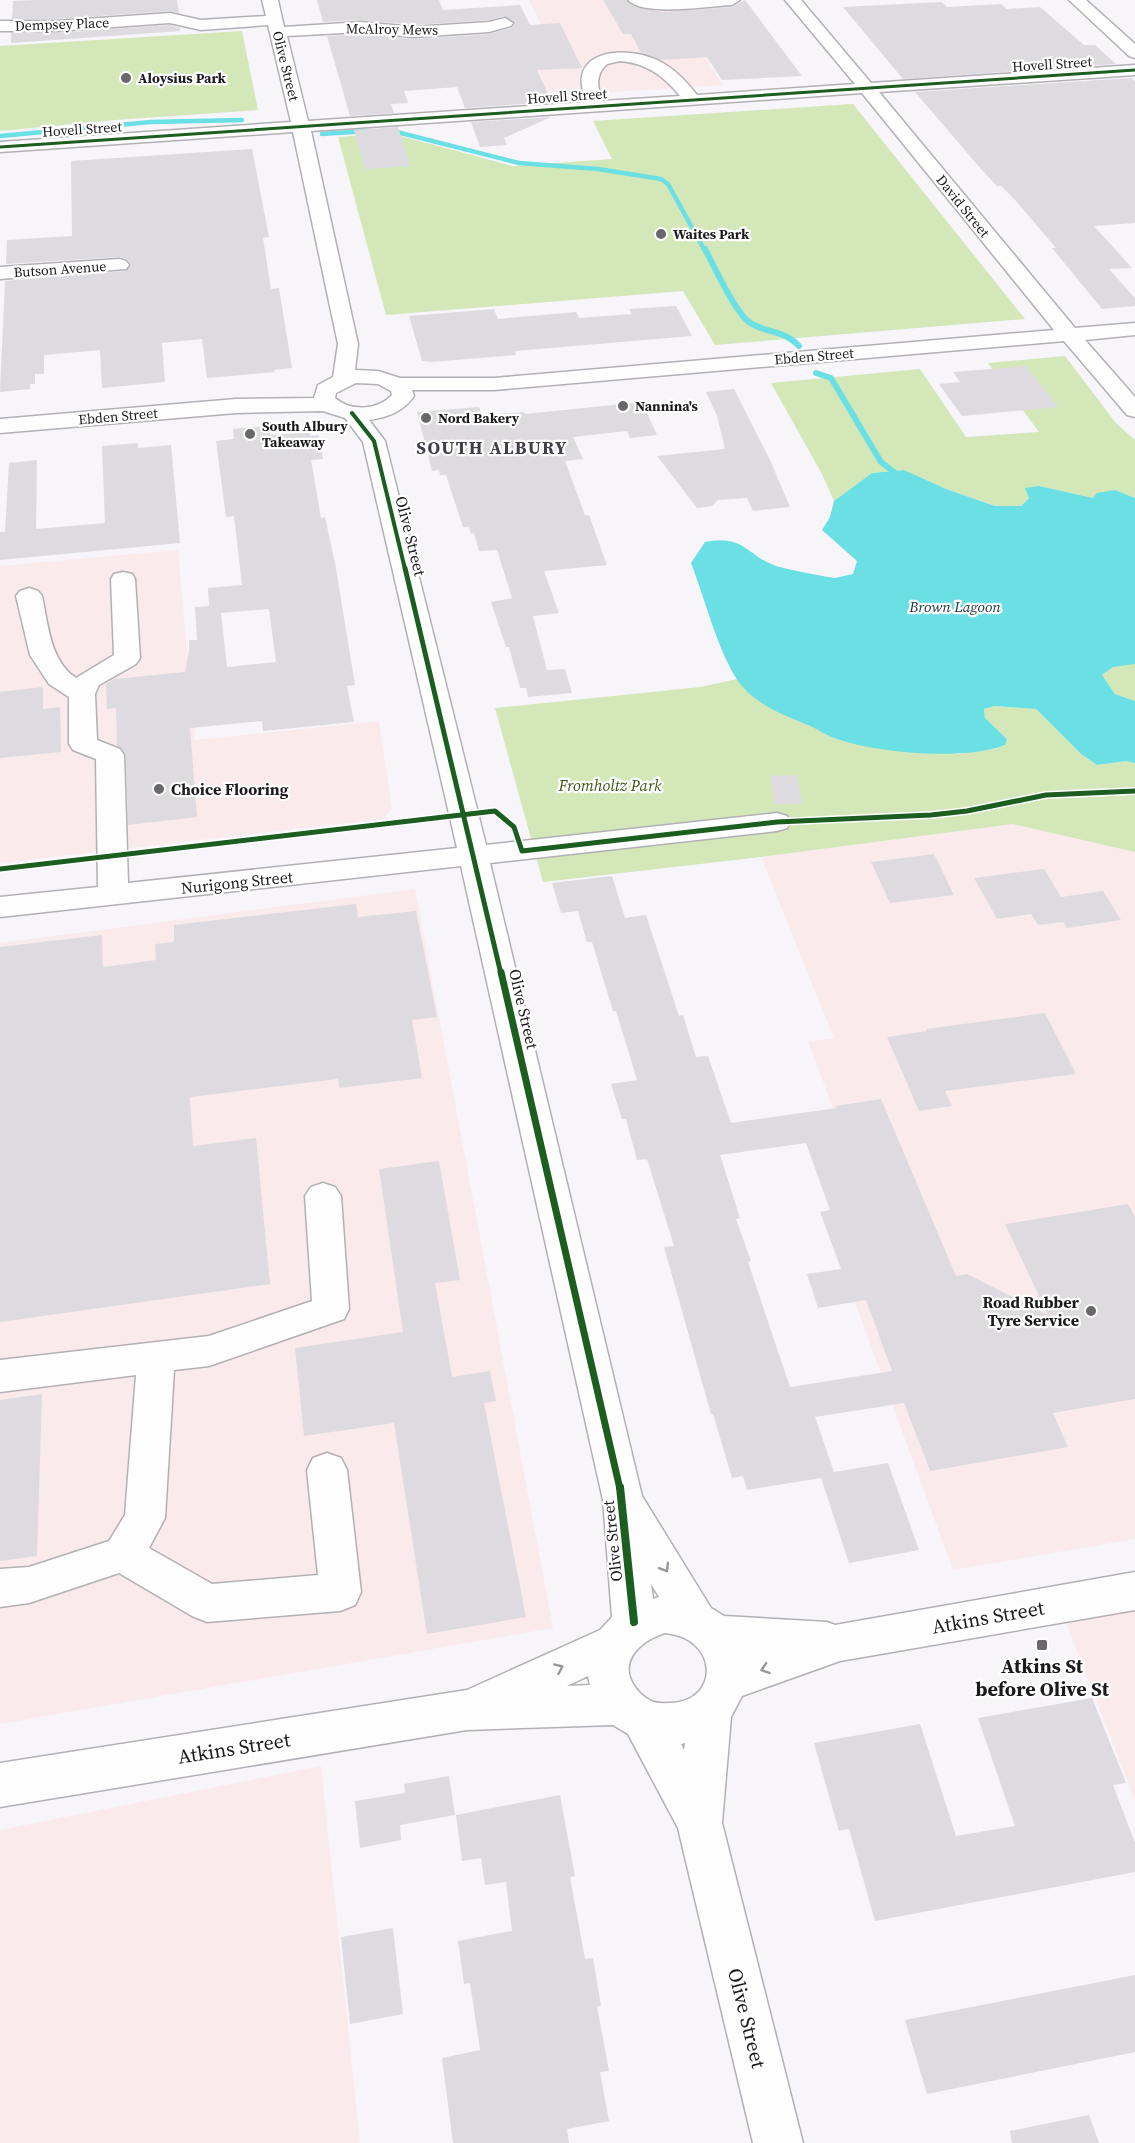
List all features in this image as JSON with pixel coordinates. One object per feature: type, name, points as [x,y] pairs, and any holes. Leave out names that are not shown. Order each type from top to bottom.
[{"type":"street","name":"Olive Street","points":[[270,0],[302,127],[348,344],[332,391]]},
{"type":"street","points":[[636,0],[651,5],[732,0]]},
{"type":"street","name":"David Street","points":[[793,0],[869,89],[1068,335],[1135,410]]},
{"type":"street","points":[[1077,0],[1135,53]]},
{"type":"street","name":"Dempsey Place","points":[[0,16],[101,9],[110,11],[113,19],[124,21]]},
{"type":"street","name":"Dempsey Place","points":[[0,26],[27,28],[176,18],[201,25],[276,26]]},
{"type":"street","name":"McAlroy Mews","points":[[276,26],[430,31],[489,27],[506,23]]},
{"type":"street","points":[[597,106],[590,88],[594,67],[601,60],[618,55],[638,58],[653,64],[680,83],[692,100]]},
{"type":"street","name":"Hovell Street","points":[[0,147],[1135,70]]},
{"type":"street","name":"Butson Avenue","points":[[0,273],[119,265]]},
{"type":"street","name":"Ebden Street","points":[[0,426],[236,406],[332,391],[363,376],[393,392],[1135,329]]},
{"type":"street","points":[[348,344],[393,392]]},
{"type":"street","points":[[332,391],[352,413],[372,412],[393,392]]},
{"type":"street","points":[[374,441],[393,392]]},
{"type":"street","name":"Olive Street","points":[[352,413],[374,441],[474,856],[623,1500],[623,1633]]},
{"type":"street","points":[[113,895],[110,755],[83,744],[82,694],[87,681],[127,658],[123,579]]},
{"type":"street","points":[[29,596],[43,655],[58,678],[82,694]]},
{"type":"street","name":"Nurigong Street","points":[[0,907],[777,822]]},
{"type":"street","points":[[0,1376],[209,1351],[331,1309],[322,1196]]},
{"type":"street","points":[[0,1588],[29,1585],[123,1554],[145,1518],[156,1356]]},
{"type":"street","points":[[123,1554],[207,1603],[340,1592],[327,1470]]},
{"type":"street","name":"Olive Street","points":[[623,1500],[706,1628]]},
{"type":"street","name":"Atkins Street","points":[[719,1696],[840,1642],[1135,1591]]},
{"type":"street","points":[[664,1614],[681,1615],[706,1628],[724,1649],[728,1665],[719,1696],[696,1720],[679,1725],[661,1725],[632,1712],[612,1690],[608,1675],[608,1659],[623,1633],[649,1616],[664,1614]]},
{"type":"street","name":"Atkins Street","points":[[706,1628],[840,1642]]},
{"type":"street","name":"Atkins Street","points":[[467,1710],[623,1633]]},
{"type":"street","name":"Olive Street","points":[[699,1823],[719,1696]]},
{"type":"street","name":"Atkins Street","points":[[0,1785],[467,1710],[632,1712]]},
{"type":"street","name":"Olive Street","points":[[632,1712],[699,1823],[778,2143]]},
{"type":"shaded area","points":[[529,0],[633,0],[638,8],[693,4],[732,61],[709,63],[723,85],[550,96],[517,30],[543,28]]},
{"type":"shaded area","points":[[178,550],[195,740],[379,721],[392,809],[382,819],[0,863],[0,566]]},
{"type":"shaded area","points":[[1013,824],[1135,852],[1135,1539],[953,1570],[842,1267],[891,1260],[808,1042],[834,1038],[761,857]]},
{"type":"shaded area","points":[[415,889],[553,1628],[0,1724],[0,943]]},
{"type":"shaded area","points":[[1135,1611],[1135,1800],[1066,1623]]},
{"type":"shaded area","points":[[321,1766],[360,2143],[0,2143],[0,1830]]},
{"type":"green space","name":"Aloysius Park","points":[[242,31],[258,110],[0,131],[0,46]]},
{"type":"green space","name":"Waites Park","points":[[853,104],[1025,319],[715,345],[683,291],[386,315],[338,137],[389,133],[513,166],[612,159],[593,121]]},
{"type":"green space","points":[[1065,356],[1116,423],[1135,440],[1135,498],[1115,490],[1093,498],[1039,486],[1021,506],[995,506],[946,489],[903,470],[872,473],[834,501],[822,474],[771,383],[920,369],[966,437],[1039,432],[988,363]]},
{"type":"green space","points":[[1135,664],[1135,701],[1115,694],[1102,675],[1113,667]]},
{"type":"green space","name":"Fromholtz Park","points":[[737,679],[752,695],[836,739],[957,754],[995,749],[1005,745],[1007,739],[985,718],[984,709],[995,706],[1036,709],[1081,754],[1097,765],[1126,761],[1135,763],[1135,852],[1013,824],[761,857],[543,882],[495,708],[701,687]]},
{"type":"water","name":"Brown Lagoon","points":[[904,470],[946,489],[995,506],[1021,506],[1029,498],[1025,488],[1039,486],[1093,498],[1097,493],[1115,490],[1135,498],[1135,664],[1113,667],[1102,675],[1115,694],[1135,701],[1135,763],[1126,761],[1097,765],[1081,754],[1036,709],[995,706],[984,709],[985,718],[1007,739],[1005,745],[988,750],[968,753],[921,753],[854,744],[837,739],[788,717],[759,701],[743,687],[722,651],[691,563],[705,542],[737,543],[765,561],[796,571],[835,578],[853,574],[857,561],[822,530],[830,517],[834,501],[872,473]]},
{"type":"building","points":[[177,0],[179,13],[170,11],[57,19],[12,19],[13,1]]},
{"type":"building","points":[[317,0],[439,0],[443,10],[520,5],[530,25],[560,23],[582,68],[537,70],[552,102],[465,108],[457,87],[404,91],[408,103],[391,104],[394,113],[350,116],[327,36],[361,34],[413,39],[489,34],[512,28],[515,23],[504,16],[489,20],[413,25],[361,20],[323,22]]},
{"type":"building","points":[[603,0],[626,0],[636,7],[662,12],[732,7],[745,0],[802,76],[722,80],[707,57],[661,60],[641,53],[631,34],[623,34]]},
{"type":"building","points":[[942,2],[947,7],[1001,4],[1007,9],[1040,7],[1084,45],[1095,45],[1116,64],[903,79],[843,7]]},
{"type":"building","points":[[170,25],[180,28],[181,31],[11,43],[11,33],[57,33]]},
{"type":"building","points":[[1131,78],[1135,81],[1135,223],[1094,226],[1132,268],[1109,269],[1135,298],[1135,306],[1102,309],[1052,248],[1056,248],[1016,201],[981,169],[915,92]]},
{"type":"building","points":[[551,117],[504,138],[507,145],[480,147],[471,122]]},
{"type":"building","points":[[398,127],[410,166],[365,169],[354,130]]},
{"type":"building","points":[[252,149],[269,237],[263,238],[271,289],[279,288],[292,368],[274,370],[275,372],[207,378],[202,339],[162,343],[165,382],[102,388],[100,350],[44,355],[44,374],[35,374],[35,384],[30,384],[30,389],[0,392],[5,281],[126,271],[131,265],[127,259],[119,257],[6,264],[7,240],[72,236],[71,161]]},
{"type":"building","points":[[676,306],[692,336],[515,351],[516,355],[431,362],[422,361],[409,316],[494,309],[498,319],[576,312],[579,318],[632,314],[629,309]]},
{"type":"building","points":[[1026,366],[1058,407],[962,416],[939,384],[960,382],[953,372]]},
{"type":"building","points":[[734,389],[770,460],[790,507],[753,511],[747,498],[718,500],[712,506],[697,508],[657,456],[725,449],[717,416],[706,392]]},
{"type":"building","points":[[642,402],[657,435],[630,438],[627,431],[573,437],[583,459],[565,461],[585,515],[589,515],[607,565],[544,571],[559,613],[533,616],[547,670],[565,669],[572,693],[528,697],[526,688],[520,688],[509,647],[506,647],[491,602],[512,598],[497,550],[479,551],[474,533],[471,534],[469,527],[463,527],[446,475],[440,475],[439,470],[432,471],[417,412],[479,407],[482,415],[524,412],[525,414]]},
{"type":"building","points":[[269,426],[270,435],[310,432],[310,436],[319,435],[323,459],[311,460],[321,518],[325,517],[335,563],[355,685],[347,686],[354,722],[263,731],[262,721],[190,728],[197,817],[128,825],[126,755],[117,746],[116,708],[107,709],[106,684],[114,679],[185,672],[189,640],[197,640],[195,607],[209,606],[208,588],[242,585],[234,516],[226,517],[216,441],[234,439],[233,429]],"holes":[[[269,609],[276,662],[227,667],[221,613]]]},
{"type":"building","points":[[138,443],[138,448],[171,445],[180,543],[0,560],[0,532],[5,532],[9,463],[37,460],[36,529],[105,523],[102,446]]},
{"type":"building","points":[[43,687],[43,709],[60,707],[61,752],[0,758],[0,692]]},
{"type":"building","points":[[797,775],[802,804],[775,804],[770,776]]},
{"type":"building","points":[[934,854],[954,895],[890,903],[871,862]]},
{"type":"building","points":[[1044,869],[1061,897],[1103,891],[1121,920],[1067,928],[1063,922],[1038,925],[1031,914],[997,919],[974,878]]},
{"type":"building","points":[[612,876],[625,918],[646,915],[679,1016],[683,1015],[696,1057],[708,1056],[731,1123],[837,1108],[836,1106],[881,1099],[956,1276],[967,1274],[1048,1315],[1005,1224],[1128,1204],[1135,1217],[1135,1399],[1053,1413],[1068,1447],[930,1471],[904,1403],[815,1417],[834,1472],[888,1463],[919,1550],[849,1563],[821,1478],[747,1490],[743,1476],[732,1478],[713,1414],[711,1414],[664,1247],[674,1246],[647,1159],[637,1160],[626,1119],[622,1119],[611,1084],[637,1080],[592,942],[587,942],[578,911],[561,913],[552,883]],"holes":[[[806,1143],[830,1210],[820,1212],[841,1269],[807,1274],[818,1308],[866,1300],[892,1371],[790,1387],[748,1262],[751,1261],[736,1219],[740,1218],[720,1155]]]},
{"type":"building","points":[[356,904],[358,917],[416,911],[437,1017],[412,1020],[422,1078],[339,1088],[338,1079],[190,1097],[193,1146],[256,1138],[270,1284],[0,1322],[0,947],[102,935],[103,967],[156,960],[155,944],[174,942],[174,925]]},
{"type":"building","points":[[1045,1013],[1076,1074],[945,1091],[952,1106],[919,1111],[887,1037],[927,1031],[926,1029]]},
{"type":"building","points":[[439,1161],[460,1280],[435,1283],[452,1377],[490,1371],[496,1401],[484,1403],[526,1617],[427,1634],[394,1423],[304,1436],[295,1348],[403,1332],[379,1169]]},
{"type":"building","points":[[42,1394],[37,1556],[0,1561],[0,1400]]},
{"type":"building","points":[[1092,1698],[1126,1783],[1113,1785],[1135,1843],[1135,1872],[875,1921],[849,1829],[839,1831],[814,1743],[920,1724],[956,1836],[1015,1826],[978,1718]]},
{"type":"building","points":[[449,1776],[455,1815],[400,1825],[401,1840],[360,1848],[355,1801],[405,1793],[404,1784]]},
{"type":"building","points":[[560,1795],[575,1876],[570,1877],[585,1959],[593,1958],[601,2006],[597,2006],[609,2071],[600,2072],[609,2121],[567,2129],[569,2143],[453,2143],[442,2058],[480,2050],[470,1983],[464,1984],[458,1941],[512,1931],[506,1882],[485,1885],[481,1858],[462,1861],[456,1815]]},
{"type":"building","points":[[393,1928],[403,2014],[350,2024],[341,1937]]},
{"type":"building","points":[[1135,1975],[1135,2052],[927,2094],[905,2020]]},
{"type":"building","points":[[1089,2115],[1099,2143],[1012,2143],[1010,2131]]},
{"type":"waterway","points":[[0,136],[151,122],[242,120]]},
{"type":"waterway","points":[[389,130],[519,163],[598,169],[661,179],[668,184],[705,251]]},
{"type":"waterway","points":[[322,134],[367,131]]},
{"type":"waterway","points":[[705,249],[743,317],[755,326],[781,334],[799,346]]},
{"type":"waterway","points":[[816,373],[831,378],[881,462],[903,479]]},
{"type":"cycle path","points":[[0,147],[1135,70]]},
{"type":"cycle path","points":[[352,413],[374,441],[474,856],[623,1500],[634,1622]]},
{"type":"cycle path","points":[[0,869],[495,811],[514,827],[522,851],[777,822],[931,815],[967,811],[1046,795],[1135,791]]},
{"type":"place","name":"Aloysius Park","points":[[126,78]]},
{"type":"place","name":"Waites Park","points":[[661,234]]},
{"type":"place","name":"Nannina's","points":[[623,406]]},
{"type":"place","name":"Nord Bakery","points":[[426,418]]},
{"type":"place","name":"South Albury Takeaway","points":[[250,434]]},
{"type":"place","name":"Choice Flooring","points":[[159,789]]},
{"type":"place","name":"Road Rubber Tyre Service","points":[[1091,1311]]},
{"type":"place","name":"Atkins St before Olive St","points":[[1042,1645]]},
{"type":"district","name":"SOUTH ALBURY","points":[[492,447]]}]
